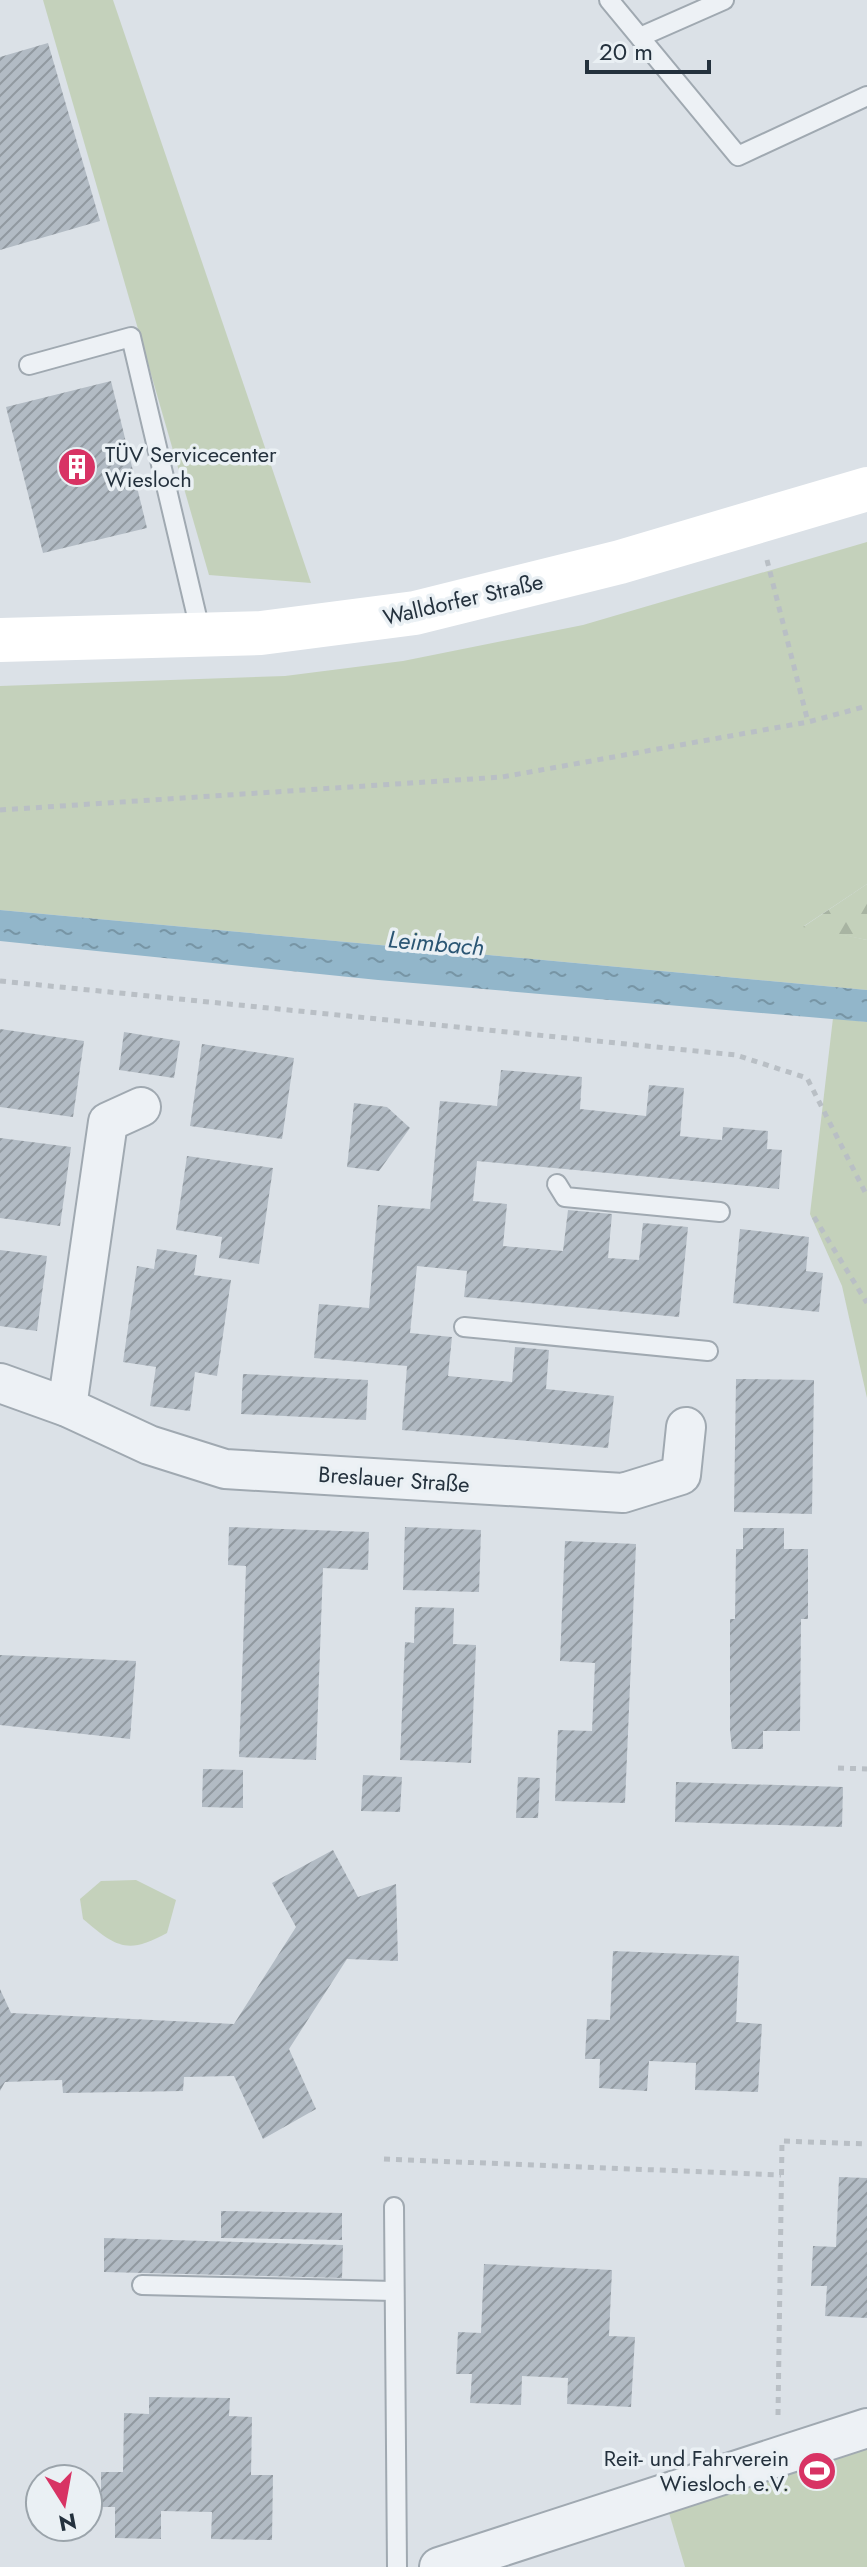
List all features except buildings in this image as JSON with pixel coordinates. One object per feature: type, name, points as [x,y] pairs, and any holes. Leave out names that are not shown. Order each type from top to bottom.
[{"type":"street","name":"Walldorfer Straße","points":[[0,640],[261,633],[415,613],[756,524],[867,489]]},
{"type":"street","points":[[67,1407],[108,1122],[141,1107]]},
{"type":"street","name":"Breslauer Straße","points":[[0,1383],[67,1407],[149,1445],[225,1469],[623,1493],[681,1475],[686,1427]]},
{"type":"street","points":[[439,2567],[867,2428]]},
{"type":"lane","points":[[609,0],[738,156],[867,96]]},
{"type":"lane","points":[[640,37],[724,0]]},
{"type":"lane","points":[[29,365],[131,337],[201,634]]},
{"type":"lane","points":[[557,1184],[565,1197],[720,1212]]},
{"type":"lane","points":[[464,1327],[708,1351]]},
{"type":"lane","points":[[394,2207],[397,2567]]},
{"type":"lane","points":[[142,2285],[394,2291]]},
{"type":"path","points":[[756,524],[808,722]]},
{"type":"path","points":[[0,810],[502,777],[808,722],[867,706]]},
{"type":"path","points":[[0,981],[736,1055],[807,1078],[867,1196]]},
{"type":"path","points":[[814,1217],[867,1303]]},
{"type":"path","points":[[838,1768],[867,1769]]},
{"type":"path","points":[[787,2455],[778,2420],[782,2141],[867,2144]]},
{"type":"path","points":[[384,2159],[781,2175]]},
{"type":"green space","points":[[43,0],[113,0],[311,583],[209,575]]},
{"type":"green space","points":[[867,542],[867,884],[804,926],[867,940],[867,990],[0,910],[0,686],[285,676],[403,661],[583,625]]},
{"type":"green space","points":[[867,884],[867,940],[803,927]]},
{"type":"green space","points":[[833,1018],[867,1022],[867,1398],[842,1286],[810,1214]]},
{"type":"green space","points":[[136,1880],[176,1900],[167,1933],[142,1944],[122,1945],[104,1936],[83,1919],[80,1899],[101,1881]]},
{"type":"green space","name":"Reit- und Fahrverein Wiesloch e.V.","points":[[867,2437],[867,2567],[685,2567],[667,2506]]},
{"type":"water","points":[[0,910],[867,990],[867,1022],[378,980],[0,941]]},
{"type":"place","name":"TÜV Servicecenter Wiesloch","points":[[77,467]]},
{"type":"place","name":"Reit- und Fahrverein Wiesloch e.V.","points":[[817,2471]]},
{"type":"water label","name":"Leimbach","points":[[436,943]]}]
